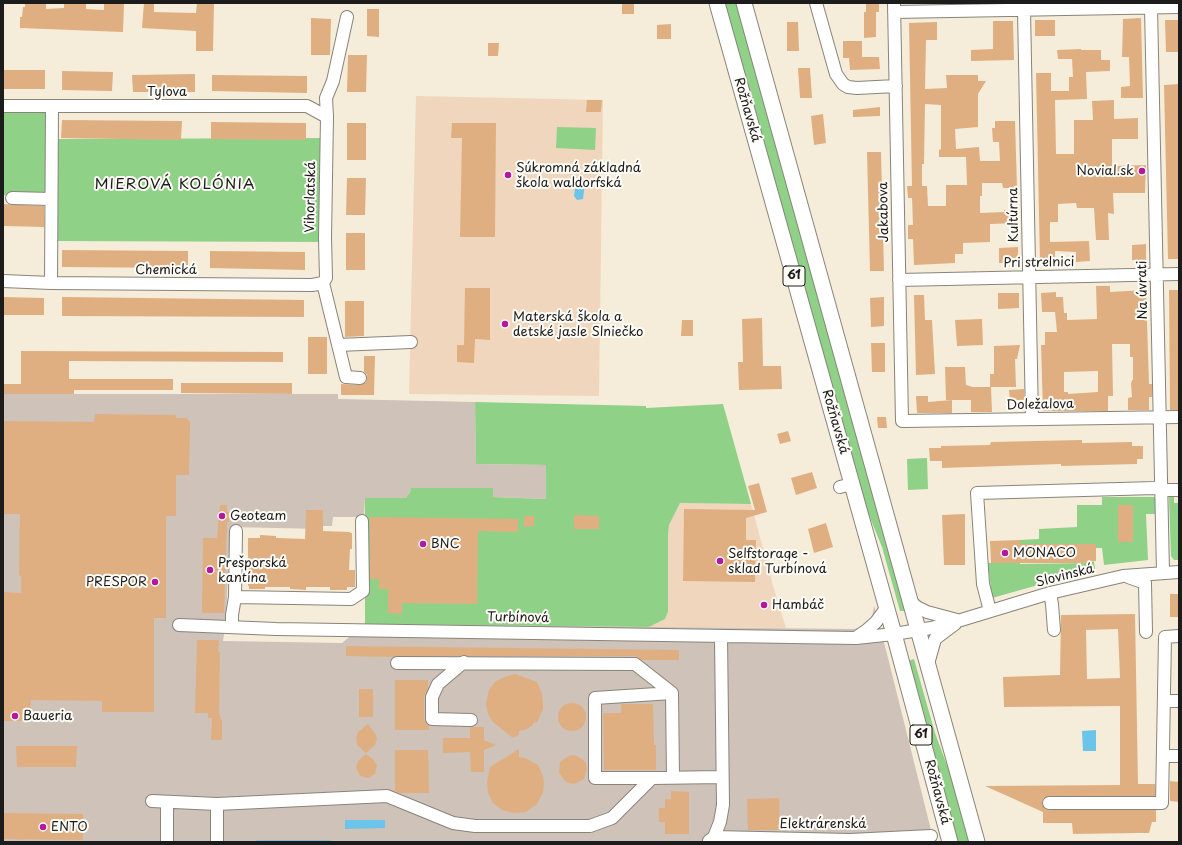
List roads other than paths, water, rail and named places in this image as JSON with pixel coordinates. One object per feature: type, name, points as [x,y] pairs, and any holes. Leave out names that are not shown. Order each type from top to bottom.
[{"type":"main road","name":"Rožňavská","points":[[718,3],[846,486],[887,607],[950,842]]},
{"type":"main road","name":"Rožňavská","points":[[744,3],[977,842]]},
{"type":"street","points":[[816,3],[836,74],[843,84],[848,87],[857,88],[896,86]]},
{"type":"street","name":"Na úvrati","points":[[1151,7],[1163,572]]},
{"type":"street","points":[[894,8],[1024,10],[1179,7]]},
{"type":"street","name":"Jakabova","points":[[894,8],[902,421]]},
{"type":"street","name":"Kultúrna","points":[[1024,10],[1032,419]]},
{"type":"street","name":"Vihorlatská","points":[[347,18],[332,81],[326,98],[328,117],[324,280],[346,377],[360,378]]},
{"type":"street","name":"Tylova","points":[[3,106],[307,106],[328,117]]},
{"type":"street","points":[[51,283],[52,106]]},
{"type":"street","points":[[12,198],[51,199]]},
{"type":"street","name":"Pri strelnici","points":[[899,280],[1179,274]]},
{"type":"street","name":"Chemická","points":[[3,281],[51,283],[312,285],[324,280]]},
{"type":"street","points":[[338,345],[410,342]]},
{"type":"street","name":"Doležalova","points":[[902,421],[1179,417]]},
{"type":"street","points":[[990,611],[983,584],[978,493],[1161,488],[1167,490],[1179,490]]},
{"type":"street","points":[[235,597],[352,599],[363,591],[362,521]]},
{"type":"street","points":[[232,627],[235,597],[236,531]]},
{"type":"street","name":"Slovinská","points":[[894,634],[919,630],[960,620],[1050,593],[1124,576],[1179,572]]},
{"type":"street","points":[[1124,576],[1145,583],[1146,632]]},
{"type":"street","points":[[1050,593],[1054,630]]},
{"type":"street","points":[[911,602],[927,612],[960,620]]},
{"type":"street","points":[[856,638],[876,622],[887,607]]},
{"type":"street","name":"Slovinská","points":[[928,664],[935,639],[960,620]]},
{"type":"street","name":"Turbínová","points":[[179,625],[276,629],[856,638],[894,634]]},
{"type":"street","name":"Elektrárenská","points":[[721,636],[722,814],[711,839],[850,840],[931,836]]},
{"type":"street","points":[[1049,803],[1162,803],[1165,637],[1179,636]]},
{"type":"street","points":[[464,662],[438,684],[432,697],[432,719],[471,720]]},
{"type":"street","points":[[397,663],[464,662],[635,664],[672,693]]},
{"type":"street","points":[[672,693],[595,698],[595,778],[722,777]]},
{"type":"street","points":[[672,693],[673,777]]},
{"type":"street","points":[[1164,701],[1179,701]]},
{"type":"street","points":[[1164,756],[1179,756]]},
{"type":"street","points":[[152,801],[167,803],[217,804],[388,796],[453,823],[475,826],[590,826],[612,818],[652,778]]},
{"type":"street","points":[[167,803],[167,842]]},
{"type":"street","points":[[217,804],[217,842]]},
{"type":"water","points":[[584,181],[583,199],[577,200],[574,196],[575,189]]},
{"type":"water","points":[[1096,730],[1096,751],[1083,751],[1082,731]]},
{"type":"water","points":[[345,820],[385,820],[385,828],[345,829]]},
{"type":"waterway","points":[[257,842],[330,842]]},
{"type":"place","name":"Novial.sk","points":[[1142,171]]},
{"type":"place","name":"Súkromná základná škola waldorfská","points":[[508,175]]},
{"type":"place","name":"Materská škola a detské jasle Slniečko","points":[[505,324]]},
{"type":"place","name":"Geoteam","points":[[222,516]]},
{"type":"place","name":"BNC","points":[[423,544]]},
{"type":"place","name":"MONACO","points":[[1005,553]]},
{"type":"place","name":"Selfstorage - sklad Turbínová","points":[[720,561]]},
{"type":"place","name":"Prešporská kantína","points":[[210,570]]},
{"type":"place","name":"PRESPOR","points":[[155,582]]},
{"type":"place","name":"Hambáč","points":[[764,605]]},
{"type":"place","name":"Baueria","points":[[15,716]]},
{"type":"place","name":"ENTO","points":[[43,827]]},
{"type":"district","name":"MIEROVÁ KOLÓNIA","points":[[175,185]]}]
